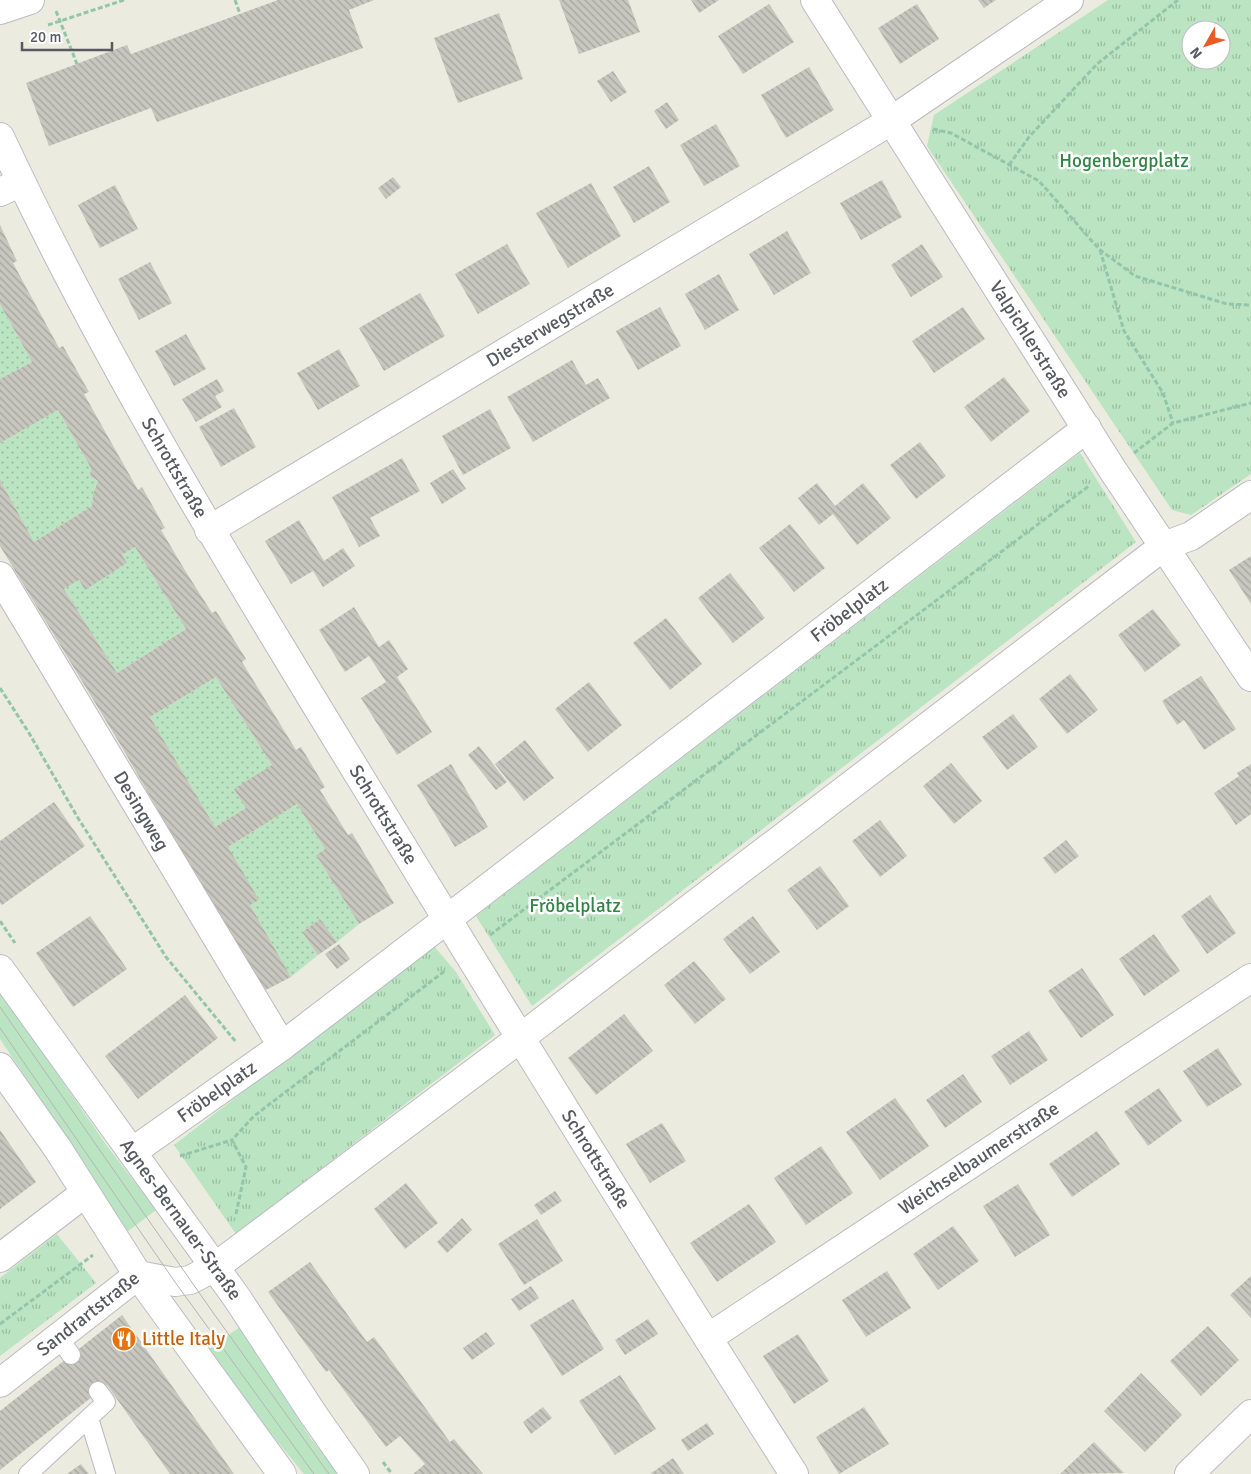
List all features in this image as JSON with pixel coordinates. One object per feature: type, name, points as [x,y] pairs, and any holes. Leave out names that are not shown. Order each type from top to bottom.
[{"type":"street","name":"Valpichlerstraße","points":[[815,0],[1088,428],[1112,469],[1251,677]]},
{"type":"street","points":[[891,121],[1069,0]]},
{"type":"street","points":[[0,10],[42,4]]},
{"type":"street","name":"Diesterwegstraße","points":[[209,530],[891,121]]},
{"type":"street","name":"Schrottstraße","points":[[0,137],[10,187],[209,530],[519,1039],[794,1474]]},
{"type":"street","name":"Fröbelplatz","points":[[132,1152],[282,1046],[1088,428]]},
{"type":"street","points":[[215,1267],[519,1039],[1164,546],[1191,536],[1251,496]]},
{"type":"street","name":"Desingweg","points":[[0,576],[282,1046]]},
{"type":"street","name":"Agnes-Bernauer-Straße","points":[[0,969],[215,1267],[355,1474]]},
{"type":"street","name":"Weichselbaumerstraße","points":[[708,1338],[1251,978]]},
{"type":"street","points":[[0,1067],[58,1150],[138,1275],[282,1474]]},
{"type":"street","points":[[0,1258],[85,1193]]},
{"type":"street","name":"Sandrartstraße","points":[[0,1383],[65,1346],[138,1275],[175,1282],[190,1280],[215,1267]]},
{"type":"street","points":[[1189,1474],[1251,1414]]},
{"type":"lane","points":[[28,1474],[106,1402],[98,1391]]},
{"type":"lane","points":[[89,1418],[106,1474]]},
{"type":"path","points":[[43,26],[124,0]]},
{"type":"path","points":[[235,0],[240,14]]},
{"type":"path","points":[[1009,165],[1029,137],[1097,64],[1178,0]]},
{"type":"path","points":[[42,4],[60,21],[77,64]]},
{"type":"path","points":[[951,133],[1039,181],[1099,249],[1135,276],[1227,304],[1251,305]]},
{"type":"path","points":[[1099,249],[1124,331],[1163,393],[1173,423]]},
{"type":"path","points":[[177,1157],[232,1140],[254,1116],[1173,423],[1251,403]]},
{"type":"path","points":[[0,688],[29,732],[78,818],[166,957],[237,1043]]},
{"type":"path","points":[[231,1222],[236,1215],[246,1167],[232,1140]]},
{"type":"path","points":[[0,1324],[95,1253]]},
{"type":"green space","name":"Hogenbergplatz","points":[[1108,0],[1251,0],[1251,474],[1191,515],[1172,510],[927,146],[934,115]]},
{"type":"green space","points":[[0,304],[32,362],[0,379]]},
{"type":"green space","points":[[58,410],[91,468],[90,476],[98,481],[93,494],[92,506],[34,542],[0,480],[0,443]]},
{"type":"green space","name":"Fröbelplatz","points":[[1080,453],[1136,542],[532,1006],[476,916]]},
{"type":"green space","points":[[135,547],[186,629],[117,673],[64,589],[79,580],[85,589],[127,563],[122,555]]},
{"type":"green space","points":[[216,677],[272,765],[246,808],[215,827],[150,717]]},
{"type":"green space","points":[[297,804],[325,849],[316,855],[359,924],[337,942],[320,919],[302,932],[318,955],[291,977],[250,905],[258,900],[228,847]]},
{"type":"green space","points":[[433,945],[456,972],[495,1035],[236,1234],[174,1145]]},
{"type":"green space","points":[[0,991],[107,1146],[156,1210],[127,1232],[90,1172],[0,1039]]},
{"type":"green space","points":[[57,1234],[96,1283],[0,1356],[0,1278]]},
{"type":"green space","points":[[240,1327],[311,1439],[339,1474],[304,1474],[204,1352]]},
{"type":"building","points":[[278,0],[374,0],[349,10],[363,48],[157,122],[151,108],[49,146],[26,83],[127,45],[131,54]]},
{"type":"building","points":[[559,0],[628,0],[640,32],[579,54]]},
{"type":"building","points":[[691,0],[719,0],[699,13]]},
{"type":"building","points":[[978,0],[996,0],[984,8]]},
{"type":"building","points":[[769,4],[794,42],[743,74],[718,36]]},
{"type":"building","points":[[917,4],[939,39],[900,64],[878,28]]},
{"type":"building","points":[[499,13],[523,79],[458,103],[434,38]]},
{"type":"building","points":[[809,67],[834,110],[786,138],[761,95]]},
{"type":"building","points":[[613,71],[627,92],[611,102],[597,81]]},
{"type":"building","points":[[667,102],[679,120],[666,129],[654,111]]},
{"type":"building","points":[[716,124],[740,166],[704,186],[680,145]]},
{"type":"building","points":[[649,166],[670,202],[634,223],[613,187]]},
{"type":"building","points":[[393,177],[401,187],[386,199],[378,188]]},
{"type":"building","points":[[882,180],[902,217],[861,240],[840,203]]},
{"type":"building","points":[[591,183],[621,236],[568,268],[536,213]]},
{"type":"building","points":[[115,185],[138,229],[100,248],[78,205]]},
{"type":"building","points":[[0,225],[17,261],[13,263],[59,348],[63,346],[89,392],[84,394],[138,490],[142,487],[165,528],[161,530],[212,613],[216,611],[246,659],[242,662],[296,750],[301,747],[325,787],[320,790],[348,835],[352,833],[394,903],[359,924],[316,855],[325,849],[297,804],[228,847],[259,900],[250,905],[291,977],[262,992],[120,744],[0,546],[0,480],[34,542],[92,506],[93,494],[98,481],[90,476],[91,468],[58,410],[0,443],[0,379],[32,362],[0,304]],"holes":[[[135,547],[186,629],[117,673],[64,589],[79,580],[85,590],[127,563],[122,555]],[[216,677],[272,765],[234,789],[246,808],[215,827],[150,717]]]},
{"type":"building","points":[[787,231],[811,273],[774,295],[749,254]]},
{"type":"building","points":[[507,244],[530,284],[478,314],[455,274]]},
{"type":"building","points":[[922,244],[943,277],[911,297],[891,265]]},
{"type":"building","points":[[150,262],[172,303],[139,320],[118,279]]},
{"type":"building","points":[[719,274],[739,310],[705,330],[685,294]]},
{"type":"building","points":[[420,293],[445,336],[384,371],[359,328]]},
{"type":"building","points":[[660,307],[681,346],[638,370],[616,331]]},
{"type":"building","points":[[963,307],[985,339],[934,373],[912,341]]},
{"type":"building","points":[[186,334],[206,369],[174,386],[155,351]]},
{"type":"building","points":[[339,349],[360,386],[318,410],[297,373]]},
{"type":"building","points":[[572,360],[586,385],[598,378],[610,398],[533,442],[507,397]]},
{"type":"building","points":[[1004,377],[1030,411],[991,442],[964,407]]},
{"type":"building","points":[[217,379],[224,391],[215,396],[222,407],[196,422],[182,399]]},
{"type":"building","points":[[234,408],[256,447],[221,467],[199,427]]},
{"type":"building","points":[[490,409],[511,448],[463,475],[442,436]]},
{"type":"building","points":[[920,442],[946,476],[916,499],[890,465]]},
{"type":"building","points":[[402,458],[420,491],[370,518],[380,536],[359,547],[332,497]]},
{"type":"building","points":[[453,469],[466,489],[442,504],[430,483]]},
{"type":"building","points":[[817,483],[835,506],[863,483],[891,518],[857,545],[833,514],[819,525],[798,498]]},
{"type":"building","points":[[299,520],[324,561],[343,548],[355,566],[323,587],[313,571],[291,584],[265,541]]},
{"type":"building","points":[[790,524],[825,568],[794,592],[759,548]]},
{"type":"building","points":[[1251,556],[1251,604],[1229,570]]},
{"type":"building","points":[[730,573],[765,618],[733,643],[698,598]]},
{"type":"building","points":[[354,607],[379,647],[389,640],[408,669],[397,677],[432,732],[397,755],[361,698],[386,682],[369,656],[345,672],[319,630]]},
{"type":"building","points":[[1153,609],[1181,645],[1145,672],[1118,635]]},
{"type":"building","points":[[666,618],[702,664],[670,690],[633,643]]},
{"type":"building","points":[[1070,674],[1098,710],[1067,734],[1039,699]]},
{"type":"building","points":[[1201,676],[1236,729],[1204,750],[1184,720],[1177,725],[1162,701]]},
{"type":"building","points":[[589,682],[622,725],[588,752],[555,709]]},
{"type":"building","points":[[1013,714],[1038,747],[1007,770],[982,737]]},
{"type":"building","points":[[525,740],[554,778],[524,801],[495,764]]},
{"type":"building","points":[[479,746],[507,782],[496,790],[468,755]]},
{"type":"building","points":[[951,763],[982,801],[954,824],[923,786]]},
{"type":"building","points":[[451,764],[488,827],[455,847],[417,785]]},
{"type":"building","points":[[1251,764],[1251,814],[1236,825],[1214,793],[1239,776],[1237,773]]},
{"type":"building","points":[[54,802],[85,846],[2,905],[0,903],[0,841]]},
{"type":"building","points":[[880,820],[907,856],[880,877],[852,841]]},
{"type":"building","points":[[1066,840],[1079,856],[1055,874],[1043,858]]},
{"type":"building","points":[[820,866],[849,906],[817,930],[787,890]]},
{"type":"building","points":[[1210,895],[1236,933],[1207,954],[1181,916]]},
{"type":"building","points":[[90,916],[127,969],[73,1007],[36,953]]},
{"type":"building","points":[[753,916],[780,952],[750,974],[723,939]]},
{"type":"building","points":[[320,919],[337,942],[318,955],[302,932]]},
{"type":"building","points":[[1154,934],[1180,971],[1144,996],[1119,959]]},
{"type":"building","points":[[339,944],[350,959],[337,969],[325,954]]},
{"type":"building","points":[[694,961],[726,999],[695,1024],[664,985]]},
{"type":"building","points":[[1082,968],[1114,1015],[1081,1038],[1048,991]]},
{"type":"building","points":[[185,995],[218,1038],[138,1099],[105,1056]]},
{"type":"building","points":[[624,1014],[653,1051],[596,1095],[568,1058]]},
{"type":"building","points":[[1029,1031],[1048,1060],[1010,1085],[991,1056]]},
{"type":"building","points":[[1218,1048],[1242,1085],[1207,1107],[1183,1071]]},
{"type":"building","points":[[963,1074],[982,1102],[945,1128],[926,1100]]},
{"type":"building","points":[[1159,1088],[1182,1121],[1148,1146],[1124,1112]]},
{"type":"building","points":[[895,1098],[929,1146],[880,1180],[846,1132]]},
{"type":"building","points":[[662,1123],[686,1161],[650,1183],[626,1144]]},
{"type":"building","points":[[0,1130],[36,1182],[0,1209]]},
{"type":"building","points":[[1097,1131],[1120,1164],[1072,1197],[1049,1164]]},
{"type":"building","points":[[821,1146],[853,1193],[806,1225],[774,1178]]},
{"type":"building","points":[[406,1183],[438,1223],[405,1249],[374,1209]]},
{"type":"building","points":[[1018,1184],[1050,1235],[1015,1257],[983,1206]]},
{"type":"building","points":[[555,1191],[562,1201],[541,1215],[534,1205]]},
{"type":"building","points":[[749,1204],[776,1242],[717,1282],[690,1243]]},
{"type":"building","points":[[462,1218],[472,1230],[447,1253],[437,1242]]},
{"type":"building","points":[[537,1219],[563,1261],[524,1285],[498,1244]]},
{"type":"building","points":[[953,1226],[979,1261],[938,1290],[913,1254]]},
{"type":"building","points":[[310,1262],[367,1342],[374,1337],[450,1442],[454,1439],[483,1474],[413,1474],[425,1464],[400,1436],[386,1447],[329,1370],[326,1372],[268,1292]]},
{"type":"building","points":[[887,1271],[911,1308],[866,1337],[842,1300]]},
{"type":"building","points":[[1251,1276],[1251,1318],[1230,1295]]},
{"type":"building","points":[[531,1286],[539,1298],[519,1311],[511,1299]]},
{"type":"building","points":[[573,1299],[604,1349],[562,1376],[530,1325]]},
{"type":"building","points":[[122,1315],[234,1474],[170,1474],[107,1385],[0,1470],[0,1411]]},
{"type":"building","points":[[648,1319],[658,1334],[625,1355],[615,1340]]},
{"type":"building","points":[[1208,1326],[1239,1360],[1201,1396],[1170,1361]]},
{"type":"building","points":[[486,1332],[495,1344],[472,1360],[463,1348]]},
{"type":"building","points":[[798,1334],[829,1381],[794,1404],[763,1356]]},
{"type":"building","points":[[1141,1373],[1182,1415],[1145,1452],[1104,1411]]},
{"type":"building","points":[[620,1375],[656,1429],[615,1455],[579,1401]]},
{"type":"building","points":[[543,1407],[552,1418],[531,1434],[523,1422]]},
{"type":"building","points":[[864,1407],[889,1444],[839,1474],[816,1437]]},
{"type":"building","points":[[707,1423],[714,1434],[688,1451],[681,1440]]},
{"type":"building","points":[[1094,1442],[1124,1473],[1060,1474]]},
{"type":"building","points":[[673,1458],[684,1474],[650,1474]]},
{"type":"building","points":[[81,1464],[89,1474],[67,1474]]},
{"type":"tram line","points":[[0,1007],[214,1314],[329,1474]]},
{"type":"tram line","points":[[0,1028],[175,1282],[314,1474]]},
{"type":"place","name":"Little Italy","points":[[124,1339]]}]
